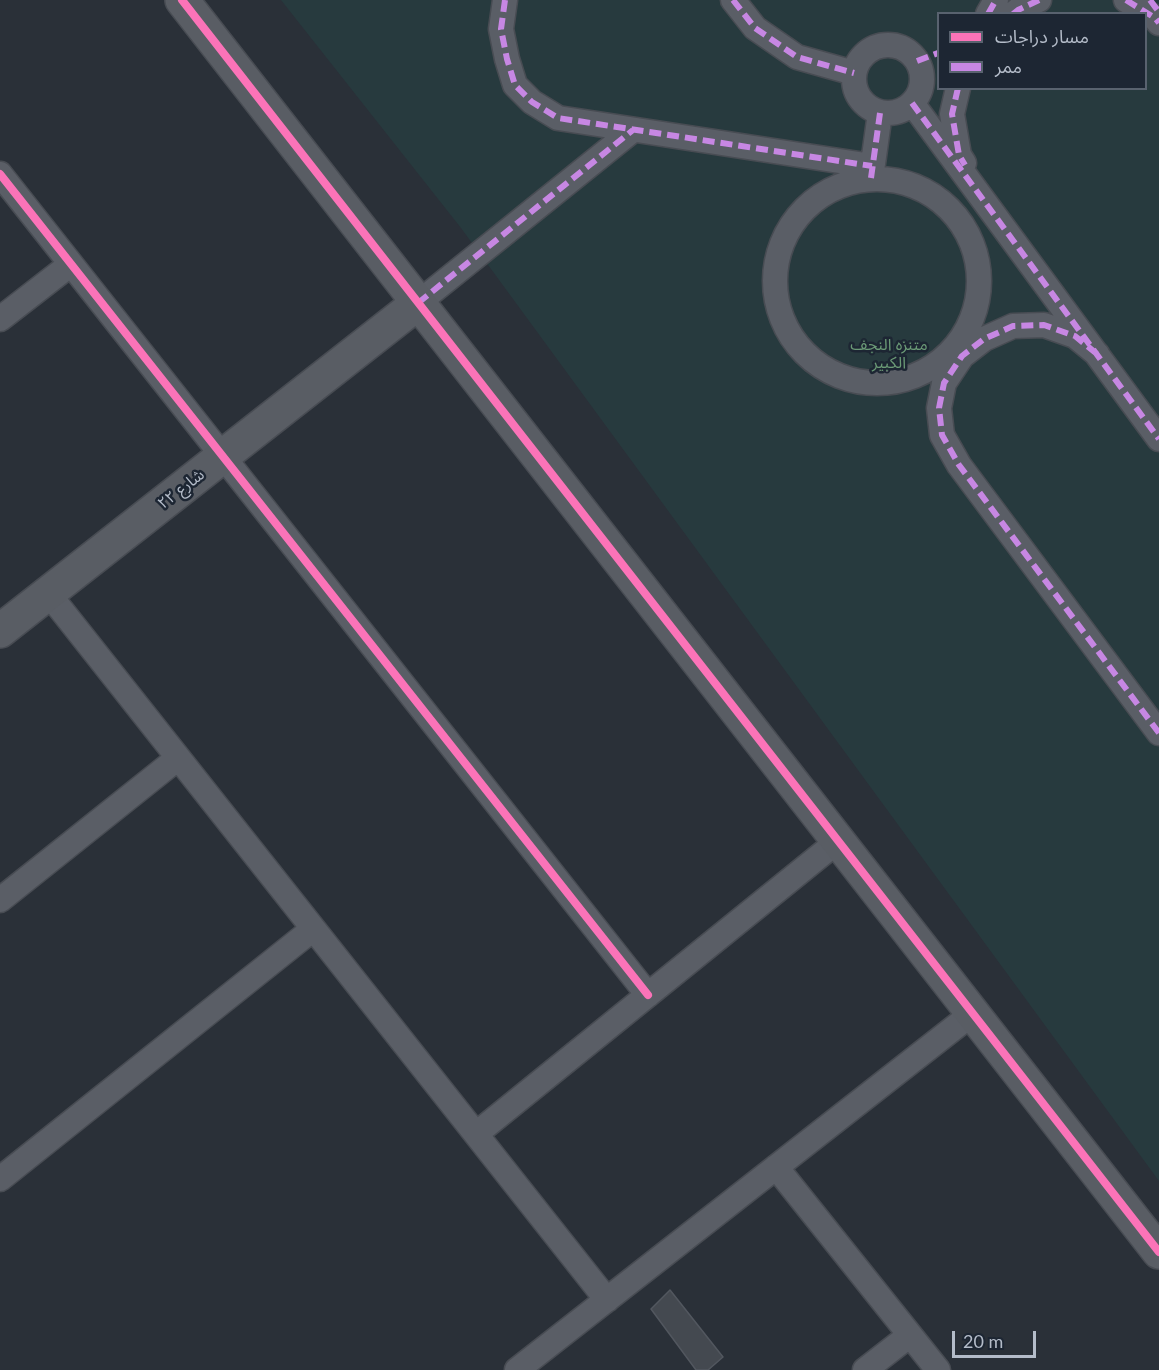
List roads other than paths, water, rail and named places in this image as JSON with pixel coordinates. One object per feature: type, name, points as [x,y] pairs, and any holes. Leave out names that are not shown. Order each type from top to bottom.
[{"type":"street","points":[[182,0],[1159,1252]]},
{"type":"street","points":[[505,0],[501,29],[515,85],[532,102],[558,118],[871,172],[906,181],[937,196],[961,221],[976,253],[980,287],[972,321],[944,383],[939,408],[942,435],[959,465],[1159,733]]},
{"type":"street","points":[[733,0],[755,28],[797,57],[854,73]]},
{"type":"street","points":[[1016,12],[1039,0]]},
{"type":"street","points":[[1126,0],[1145,12]]},
{"type":"street","points":[[1150,0],[1159,12]]},
{"type":"street","points":[[1147,13],[1159,23]]},
{"type":"street","points":[[889,44],[928,57],[922,72],[919,94],[903,110],[892,113],[880,113],[861,102],[855,92],[854,73],[860,59],[868,51],[878,46],[889,44]]},
{"type":"street","points":[[958,90],[952,114],[959,155],[987,205]]},
{"type":"street","points":[[912,103],[1159,438]]},
{"type":"street","points":[[871,172],[880,113]]},
{"type":"street","points":[[418,303],[633,130]]},
{"type":"street","points":[[871,172],[837,186],[807,205],[787,231],[776,262],[775,295],[784,326],[804,353],[830,373],[862,383],[895,382],[926,371],[1013,326],[1044,325],[1075,336],[1097,354]]},
{"type":"street","points":[[0,174],[648,995]]},
{"type":"street","points":[[0,319],[71,264]]},
{"type":"street","name":"شارع ٢٢","points":[[0,631],[418,303]]},
{"type":"street","points":[[48,593],[607,1300]]},
{"type":"street","points":[[0,900],[178,758]]},
{"type":"street","points":[[476,1134],[838,841]]},
{"type":"street","points":[[0,1179],[313,929]]},
{"type":"street","points":[[517,1370],[973,1013]]},
{"type":"street","points":[[776,1167],[938,1370]]},
{"type":"street","points":[[865,1370],[909,1335]]},
{"type":"park label","name":"متنزه النجف الكبير","points":[[889,354]]}]
